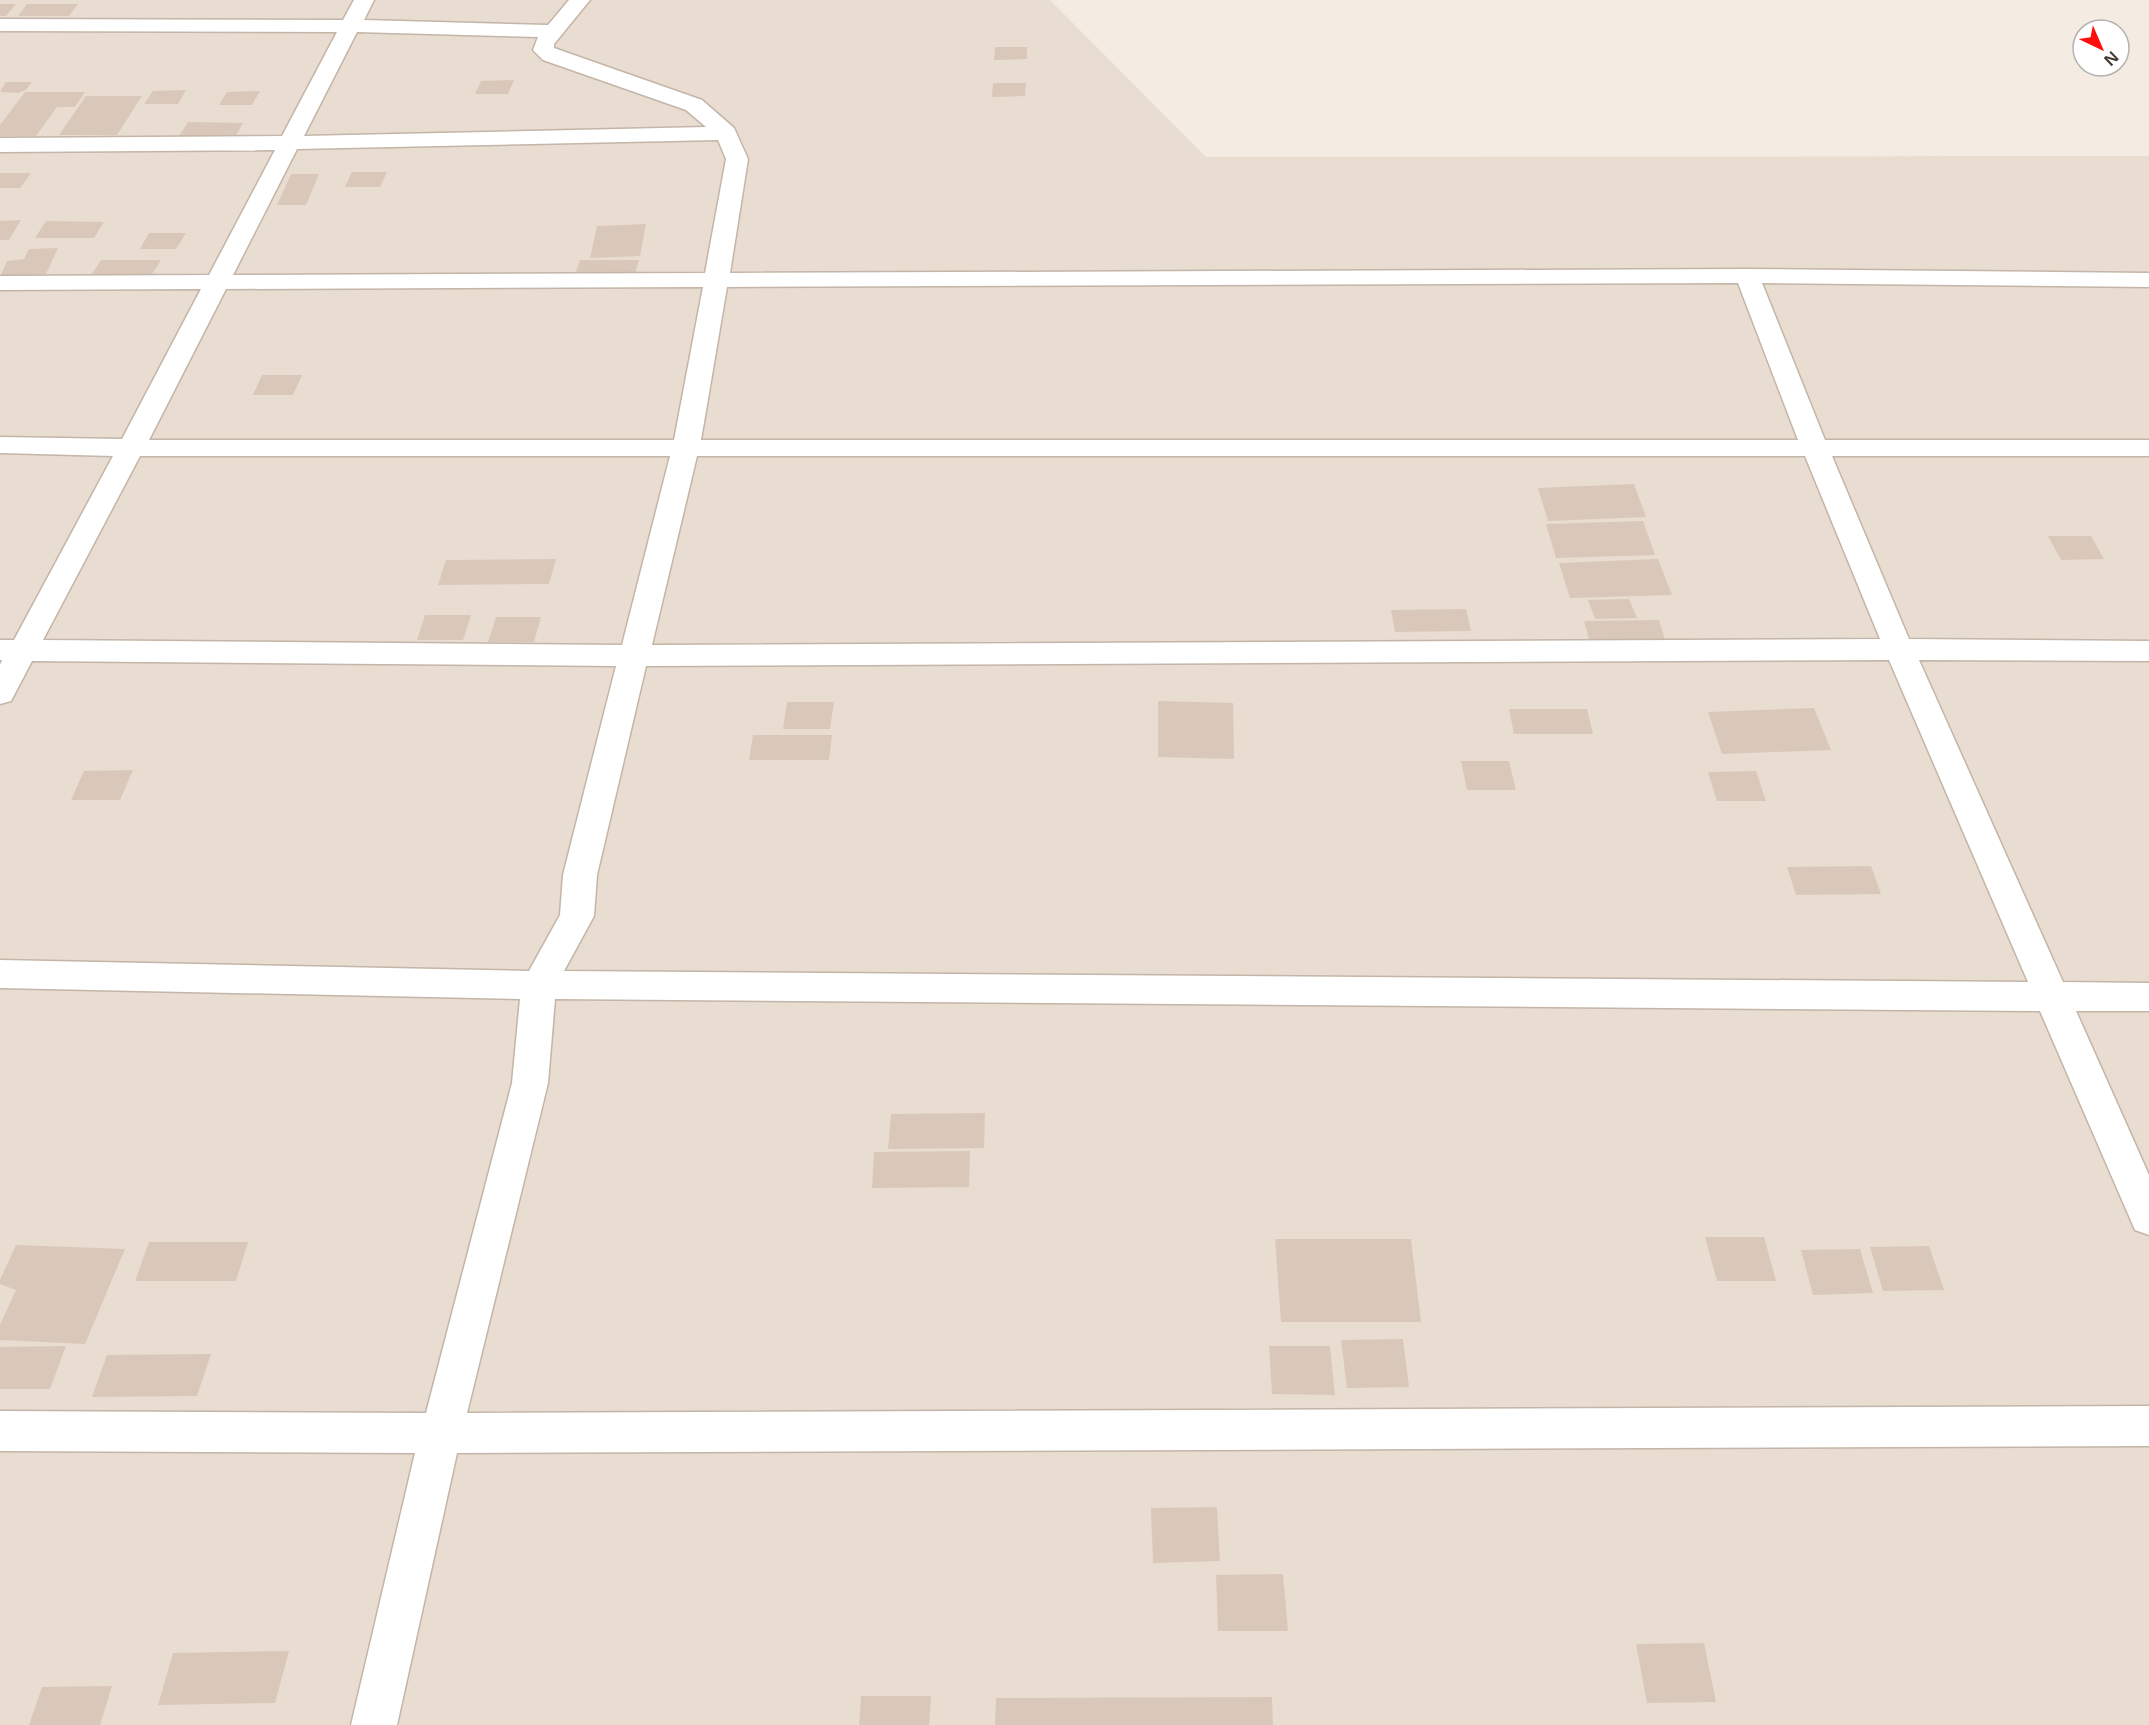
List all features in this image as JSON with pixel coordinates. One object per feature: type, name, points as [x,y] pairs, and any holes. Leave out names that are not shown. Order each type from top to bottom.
[{"type":"street","points":[[0,693],[11,650],[131,448],[364,0]]},
{"type":"street","points":[[374,1725],[441,1433],[530,1083],[539,985],[577,916],[580,875],[685,448],[718,281],[737,159],[726,133],[694,105],[550,56],[543,50],[544,43],[580,0]]},
{"type":"street","points":[[0,25],[351,26],[554,31]]},
{"type":"street","points":[[0,145],[289,143],[726,133]]},
{"type":"street","points":[[1747,276],[1815,448],[1899,649],[2149,1218]]},
{"type":"street","points":[[0,283],[1747,276],[2149,280]]},
{"type":"street","points":[[0,445],[131,448],[2149,448]]},
{"type":"street","points":[[11,650],[634,656],[1899,649],[2149,651]]},
{"type":"street","points":[[0,974],[539,985],[2149,997]]},
{"type":"street","points":[[0,1431],[441,1433],[2149,1426]]},
{"type":"shaded area","points":[[0,0],[1050,0],[1206,157],[2149,156],[2149,1725],[0,1725]]},
{"type":"building","points":[[0,4],[16,4],[6,16],[0,16]]},
{"type":"building","points":[[27,4],[78,4],[69,16],[18,16]]},
{"type":"building","points":[[995,47],[1027,47],[1027,59],[994,60]]},
{"type":"building","points":[[514,80],[508,94],[475,94],[481,81]]},
{"type":"building","points":[[6,82],[32,82],[26,90],[18,93],[0,92]]},
{"type":"building","points":[[993,83],[1026,83],[1025,96],[992,97]]},
{"type":"building","points":[[186,90],[178,104],[144,104],[153,91]]},
{"type":"building","points":[[260,91],[252,105],[219,105],[227,92]]},
{"type":"building","points":[[25,92],[85,92],[75,107],[57,107],[36,136],[0,136],[0,125]]},
{"type":"building","points":[[86,96],[142,96],[117,135],[59,135]]},
{"type":"building","points":[[188,122],[243,123],[235,137],[179,136]]},
{"type":"building","points":[[352,172],[387,172],[380,187],[345,187]]},
{"type":"building","points":[[0,173],[31,173],[20,188],[0,188]]},
{"type":"building","points":[[291,174],[319,174],[306,205],[277,205]]},
{"type":"building","points":[[21,220],[9,240],[0,240],[0,221]]},
{"type":"building","points":[[46,221],[104,222],[94,238],[35,238]]},
{"type":"building","points":[[646,224],[640,256],[590,258],[597,226]]},
{"type":"building","points":[[149,233],[186,233],[176,249],[140,249]]},
{"type":"building","points":[[58,248],[46,274],[0,277],[7,261],[24,259],[29,249]]},
{"type":"building","points":[[101,260],[161,260],[150,277],[90,277]]},
{"type":"building","points":[[580,260],[639,260],[634,277],[574,277]]},
{"type":"building","points":[[262,375],[302,375],[293,395],[253,395]]},
{"type":"building","points":[[1634,484],[1646,517],[1548,521],[1538,488]]},
{"type":"building","points":[[1643,521],[1655,555],[1556,558],[1546,524]]},
{"type":"building","points":[[2048,536],[2091,536],[2104,559],[2061,560]]},
{"type":"building","points":[[556,559],[549,584],[438,585],[446,560]]},
{"type":"building","points":[[1658,559],[1672,595],[1570,598],[1559,563]]},
{"type":"building","points":[[1629,599],[1637,618],[1595,619],[1588,600]]},
{"type":"building","points":[[1466,609],[1471,631],[1395,632],[1391,610]]},
{"type":"building","points":[[425,615],[471,615],[463,640],[417,640]]},
{"type":"building","points":[[496,617],[541,617],[534,642],[488,642]]},
{"type":"building","points":[[1659,620],[1666,643],[1590,643],[1584,621]]},
{"type":"building","points":[[1158,701],[1233,703],[1234,759],[1158,757]]},
{"type":"building","points":[[787,702],[834,702],[830,729],[783,729]]},
{"type":"building","points":[[1814,708],[1831,750],[1722,754],[1708,712]]},
{"type":"building","points":[[1509,709],[1587,709],[1593,734],[1514,734]]},
{"type":"building","points":[[753,735],[832,735],[829,760],[749,760]]},
{"type":"building","points":[[1461,761],[1509,761],[1516,790],[1467,790]]},
{"type":"building","points":[[133,770],[120,800],[71,800],[84,771]]},
{"type":"building","points":[[1756,771],[1766,801],[1717,801],[1708,772]]},
{"type":"building","points":[[1871,866],[1881,894],[1796,895],[1787,867]]},
{"type":"building","points":[[985,1113],[984,1148],[888,1149],[891,1114]]},
{"type":"building","points":[[970,1151],[969,1187],[872,1188],[874,1152]]},
{"type":"building","points":[[1705,1237],[1764,1237],[1776,1281],[1717,1281]]},
{"type":"building","points":[[1275,1239],[1411,1239],[1421,1322],[1281,1322]]},
{"type":"building","points":[[149,1242],[248,1242],[236,1281],[135,1281]]},
{"type":"building","points":[[16,1245],[125,1249],[85,1344],[0,1340],[0,1325],[16,1290],[0,1284],[0,1280]]},
{"type":"building","points":[[1929,1246],[1944,1290],[1883,1291],[1870,1247]]},
{"type":"building","points":[[1860,1249],[1873,1293],[1813,1295],[1801,1250]]},
{"type":"building","points":[[1403,1339],[1409,1387],[1347,1388],[1341,1340]]},
{"type":"building","points":[[66,1346],[50,1389],[0,1389],[0,1347]]},
{"type":"building","points":[[1269,1346],[1330,1346],[1335,1395],[1272,1394]]},
{"type":"building","points":[[211,1354],[197,1396],[92,1397],[107,1355]]},
{"type":"building","points":[[1217,1507],[1220,1561],[1153,1563],[1151,1508]]},
{"type":"building","points":[[1283,1574],[1288,1631],[1218,1631],[1216,1575]]},
{"type":"building","points":[[1704,1643],[1716,1702],[1647,1703],[1636,1644]]},
{"type":"building","points":[[289,1651],[275,1703],[158,1705],[173,1653]]},
{"type":"building","points":[[112,1686],[100,1725],[29,1725],[42,1687]]},
{"type":"building","points":[[861,1696],[931,1696],[929,1725],[859,1725]]},
{"type":"building","points":[[1272,1697],[1273,1725],[995,1725],[996,1698]]}]
